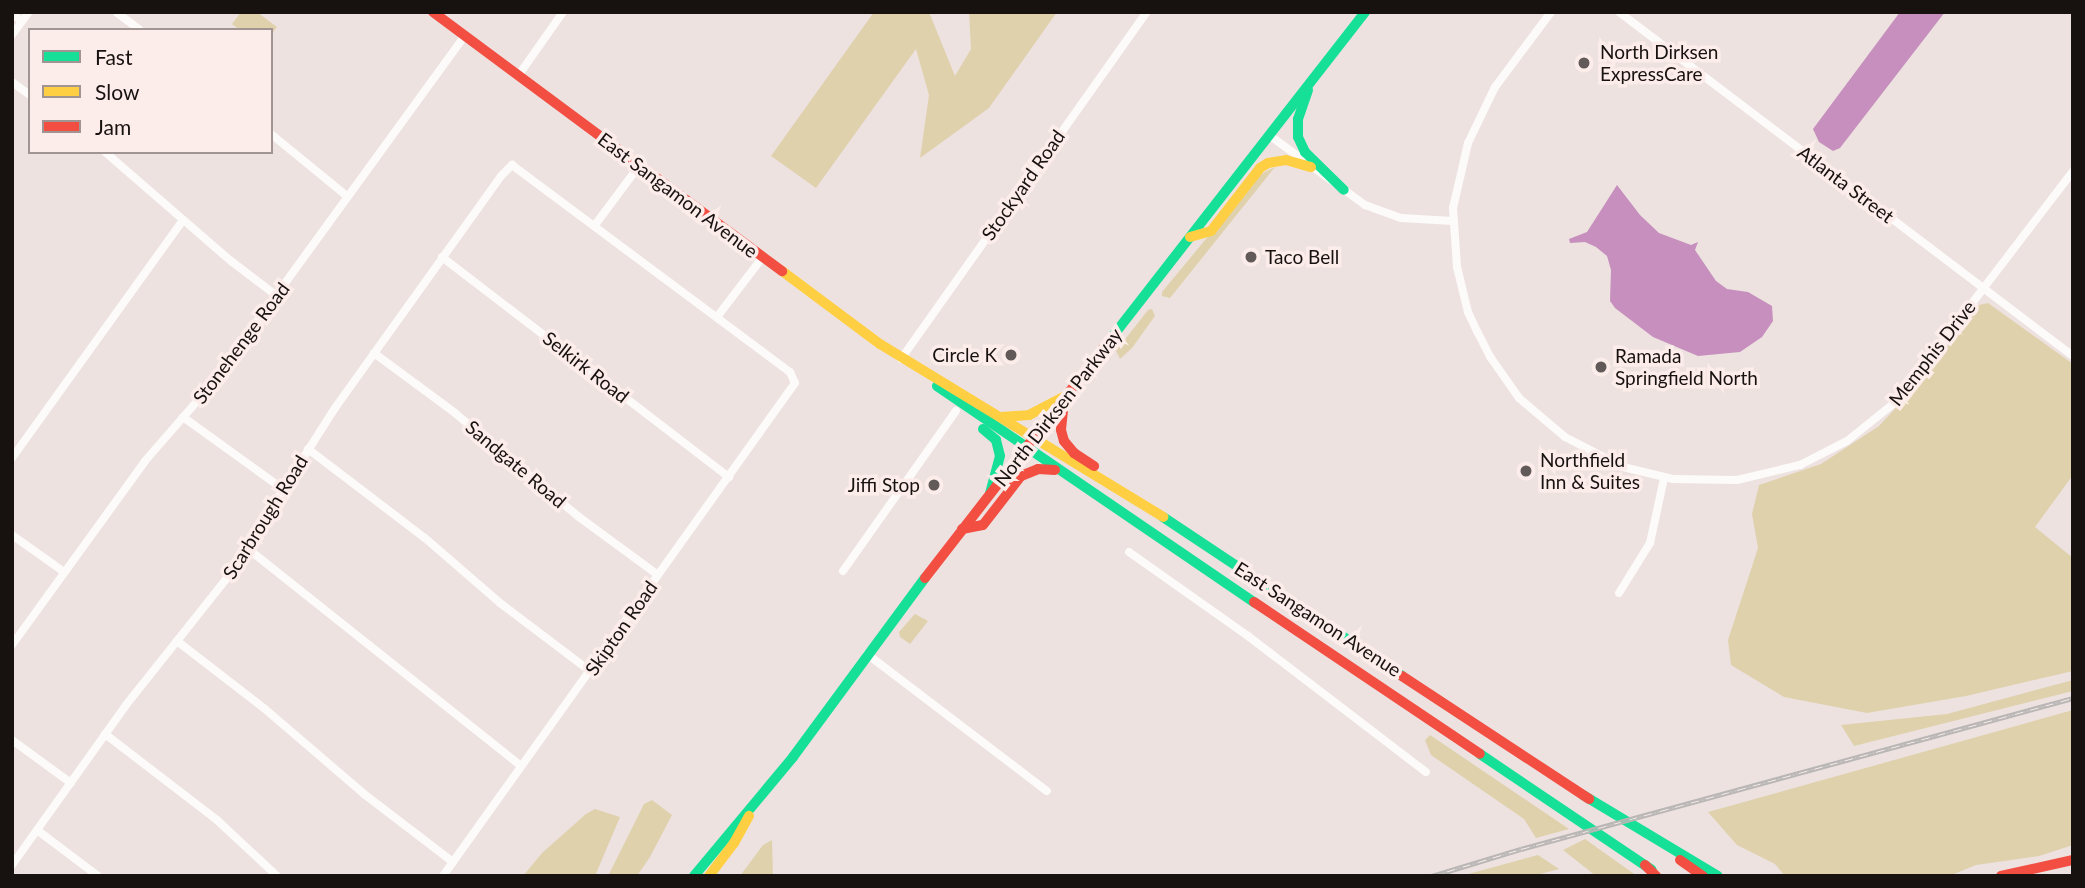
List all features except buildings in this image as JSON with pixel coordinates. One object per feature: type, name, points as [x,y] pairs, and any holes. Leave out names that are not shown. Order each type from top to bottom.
[{"type":"main road","name":"East Sangamon Avenue","points":[[433,12],[901,359],[1002,417],[1147,507],[1677,854]]},
{"type":"main road","name":"North Dirksen Parkway","points":[[709,876],[734,843],[756,805],[867,654],[1365,12]]},
{"type":"main road","points":[[1313,77],[1298,118],[1298,137],[1305,152],[1332,175],[1344,190]]},
{"type":"main road","points":[[1190,236],[1211,231],[1260,168],[1278,160],[1311,167]]},
{"type":"main road","name":"East Sangamon Avenue","points":[[926,375],[948,397],[1661,876]]},
{"type":"main road","points":[[948,397],[956,411],[996,440],[1000,466],[990,494]]},
{"type":"main road","points":[[1002,417],[1028,415],[1066,397]]},
{"type":"main road","points":[[1066,397],[1060,429],[1067,447],[1125,486],[1147,507]]},
{"type":"main road","points":[[962,529],[983,525],[1021,476],[1038,470],[1059,471]]},
{"type":"main road","name":"North Dirksen Parkway","points":[[694,876],[725,836],[756,805]]},
{"type":"main road","points":[[1677,854],[1703,876]]},
{"type":"main road","points":[[1677,854],[1718,876]]},
{"type":"main road","points":[[2001,876],[2073,860]]},
{"type":"main road","points":[[1645,865],[1656,876]]},
{"type":"street","points":[[12,36],[29,12]]},
{"type":"street","points":[[116,12],[137,28]]},
{"type":"street","points":[[518,76],[563,12]]},
{"type":"street","name":"Stockyard Road","points":[[901,359],[1147,12]]},
{"type":"street","name":"Memphis Drive","points":[[1551,12],[1495,87],[1475,125],[1458,184],[1453,221],[1457,267],[1468,312],[1491,358],[1519,398],[1556,430],[1585,449],[1623,467],[1664,478],[1695,481],[1737,480],[1777,473],[1830,452],[1885,413],[1898,400],[2073,171]]},
{"type":"street","name":"Atlanta Street","points":[[1619,12],[2073,356]]},
{"type":"street","points":[[12,14],[22,22]]},
{"type":"street","name":"Stonehenge Road","points":[[12,645],[145,461],[183,417],[277,296],[465,36]]},
{"type":"street","points":[[12,82],[28,94]]},
{"type":"street","points":[[1269,135],[1365,205],[1389,215],[1453,221]]},
{"type":"street","points":[[273,136],[348,197]]},
{"type":"street","points":[[107,154],[277,296]]},
{"type":"street","name":"Scarbrough Road","points":[[12,865],[105,734],[247,548],[308,449],[501,176],[512,165],[594,225]]},
{"type":"street","points":[[639,166],[594,225],[717,317],[762,258]]},
{"type":"street","points":[[12,457],[183,220]]},
{"type":"street","name":"Selkirk Road","points":[[442,257],[729,477]]},
{"type":"street","name":"Skipton Road","points":[[443,876],[792,389],[795,379],[790,372],[717,317]]},
{"type":"street","name":"Sandgate Road","points":[[374,353],[475,429],[579,517],[658,575]]},
{"type":"street","points":[[843,571],[956,411]]},
{"type":"street","points":[[183,417],[283,489]]},
{"type":"street","points":[[308,449],[393,512],[500,603],[590,671]]},
{"type":"street","points":[[1619,593],[1650,543],[1664,478]]},
{"type":"street","points":[[12,535],[64,572]]},
{"type":"street","points":[[247,548],[521,766]]},
{"type":"street","points":[[1129,552],[1248,636],[1426,772]]},
{"type":"street","points":[[177,642],[265,709],[364,794],[453,862]]},
{"type":"street","points":[[867,654],[1047,791]]},
{"type":"street","points":[[105,734],[217,821],[277,876]]},
{"type":"street","points":[[12,740],[71,783]]},
{"type":"street","points":[[37,830],[98,876]]},
{"type":"shaded area","points":[[241,12],[257,12],[277,27],[273,32],[273,28],[237,28],[232,24]]},
{"type":"shaded area","points":[[874,12],[929,12],[955,76],[971,49],[969,12],[1057,12],[989,108],[920,158],[929,95],[916,49],[816,188],[771,156]]},
{"type":"shaded area","points":[[1900,12],[1945,12],[1840,148],[1833,151],[1819,142],[1813,129]]},
{"type":"shaded area","points":[[1275,167],[1170,298],[1162,296],[1162,292],[1259,175]]},
{"type":"shaded area","points":[[1617,185],[1640,215],[1659,233],[1691,245],[1698,242],[1695,250],[1716,281],[1727,289],[1748,292],[1772,306],[1773,321],[1762,337],[1740,352],[1698,356],[1653,337],[1615,308],[1610,301],[1611,270],[1607,256],[1585,242],[1570,243],[1569,239],[1587,232]]},
{"type":"shaded area","points":[[1988,303],[2073,364],[2073,475],[2035,527],[2073,558],[2073,671],[1966,696],[1867,713],[1784,697],[1731,665],[1728,640],[1758,548],[1752,514],[1759,485],[1821,464],[1879,426],[1919,383],[1979,305]]},
{"type":"shaded area","points":[[1152,309],[1155,316],[1132,348],[1120,359],[1116,351],[1148,310]]},
{"type":"shaded area","points":[[915,614],[928,621],[910,644],[900,637],[899,632]]},
{"type":"shaded area","points":[[2073,680],[2073,691],[1854,746],[1841,725],[1947,714]]},
{"type":"shaded area","points":[[2073,710],[2073,845],[2039,856],[1976,865],[1949,876],[1785,876],[1775,864],[1737,845],[1708,812]]},
{"type":"shaded area","points":[[1430,735],[1569,829],[1536,838],[1524,819],[1431,755],[1425,740]]},
{"type":"shaded area","points":[[652,800],[672,815],[650,857],[637,876],[608,876],[644,804]]},
{"type":"shaded area","points":[[595,809],[620,817],[595,876],[523,876],[542,853]]},
{"type":"shaded area","points":[[1585,839],[1637,876],[1596,876],[1563,850]]},
{"type":"shaded area","points":[[772,840],[773,876],[740,876],[763,845]]},
{"type":"shaded area","points":[[1538,855],[1559,869],[1533,876],[1461,876]]},
{"type":"railway","points":[[1432,876],[1521,849],[2073,698]]},
{"type":"traffic: fast","points":[[1109,341],[1365,12]]},
{"type":"traffic: fast","points":[[1308,90],[1298,119],[1298,137],[1305,152],[1344,190]]},
{"type":"traffic: fast","points":[[937,386],[1254,602]]},
{"type":"traffic: fast","points":[[983,429],[996,440],[1000,456],[990,494]]},
{"type":"traffic: fast","points":[[1163,517],[1402,676]]},
{"type":"traffic: fast","points":[[694,876],[793,757],[925,578]]},
{"type":"traffic: fast","points":[[1480,754],[1652,870]]},
{"type":"traffic: fast","points":[[1583,795],[1718,876]]},
{"type":"traffic: slow","points":[[1190,237],[1211,231],[1260,168],[1268,163],[1286,160],[1311,167]]},
{"type":"traffic: slow","points":[[782,271],[880,344],[1163,517]]},
{"type":"traffic: slow","points":[[1002,417],[1029,415],[1069,394]]},
{"type":"traffic: slow","points":[[709,876],[734,843],[749,816]]},
{"type":"traffic: jam","points":[[433,12],[782,271]]},
{"type":"traffic: jam","points":[[925,578],[1109,341]]},
{"type":"traffic: jam","points":[[1064,401],[1061,430],[1064,441],[1074,453],[1094,466]]},
{"type":"traffic: jam","points":[[962,529],[983,525],[1021,476],[1038,469],[1055,470]]},
{"type":"traffic: jam","points":[[1254,602],[1480,754]]},
{"type":"traffic: jam","points":[[1402,676],[1589,799]]},
{"type":"traffic: jam","points":[[1680,860],[1703,876]]},
{"type":"traffic: jam","points":[[2001,876],[2073,860]]},
{"type":"traffic: jam","points":[[1645,865],[1656,876]]},
{"type":"place","name":"North Dirksen ExpressCare","points":[[1584,63]]},
{"type":"place","name":"Taco Bell","points":[[1251,257]]},
{"type":"place","name":"Circle K","points":[[1011,355]]},
{"type":"place","name":"Ramada Springfield North","points":[[1601,367]]},
{"type":"place","name":"Northfield Inn & Suites","points":[[1526,471]]},
{"type":"place","name":"Jiffi Stop","points":[[934,485]]}]
